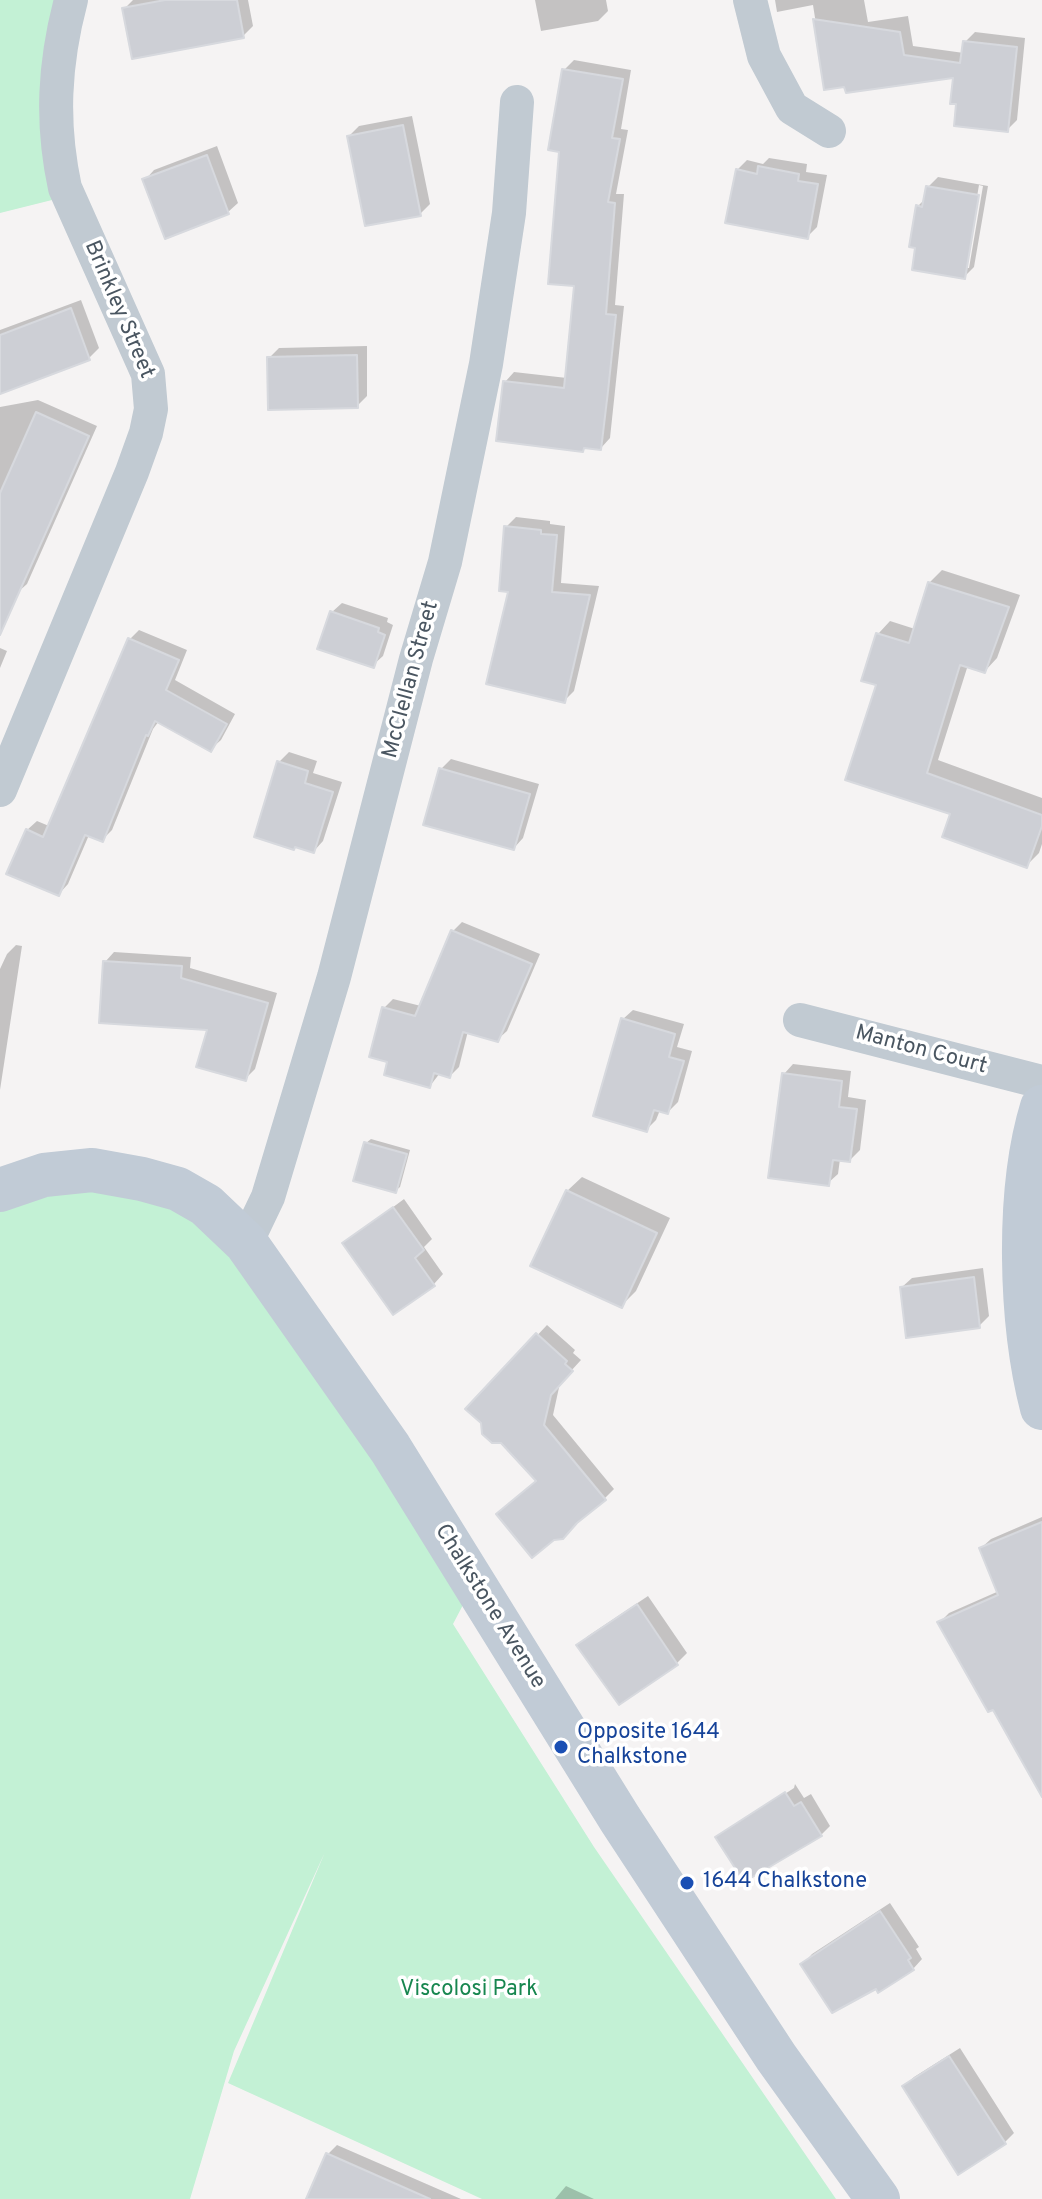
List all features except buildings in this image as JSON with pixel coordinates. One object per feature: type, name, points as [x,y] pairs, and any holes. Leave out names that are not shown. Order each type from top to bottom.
[{"type":"main road","points":[[1042,1107],[1034,1132],[1025,1193],[1028,1320],[1042,1408]]},
{"type":"main road","name":"Chalkstone Avenue","points":[[0,1190],[44,1175],[92,1170],[142,1179],[178,1189],[206,1205],[246,1243],[390,1448],[620,1819],[776,2057],[878,2199]]},
{"type":"street","name":"Brinkley Street","points":[[0,790],[127,485],[146,433],[151,409],[148,374],[65,188],[59,159],[56,74],[61,36],[71,0]]},
{"type":"street","points":[[750,0],[764,56],[792,108],[829,131]]},
{"type":"street","name":"McClellan Street","points":[[246,1243],[268,1197],[334,977],[416,659],[445,562],[486,364],[509,213],[517,102]]},
{"type":"street","name":"Manton Court","points":[[800,1020],[1042,1082]]},
{"type":"green space","points":[[0,0],[71,0],[72,195],[0,213]]},
{"type":"green space","name":"Viscolosi Park","points":[[78,1166],[240,1233],[464,1603],[453,1624],[594,1847],[836,2199],[482,2199],[228,2083],[325,1852],[234,2051],[190,2199],[0,2199],[0,1181]]},
{"type":"place","name":"Opposite 1644 Chalkstone","points":[[561,1747]]},
{"type":"place","name":"1644 Chalkstone","points":[[687,1883]]}]
